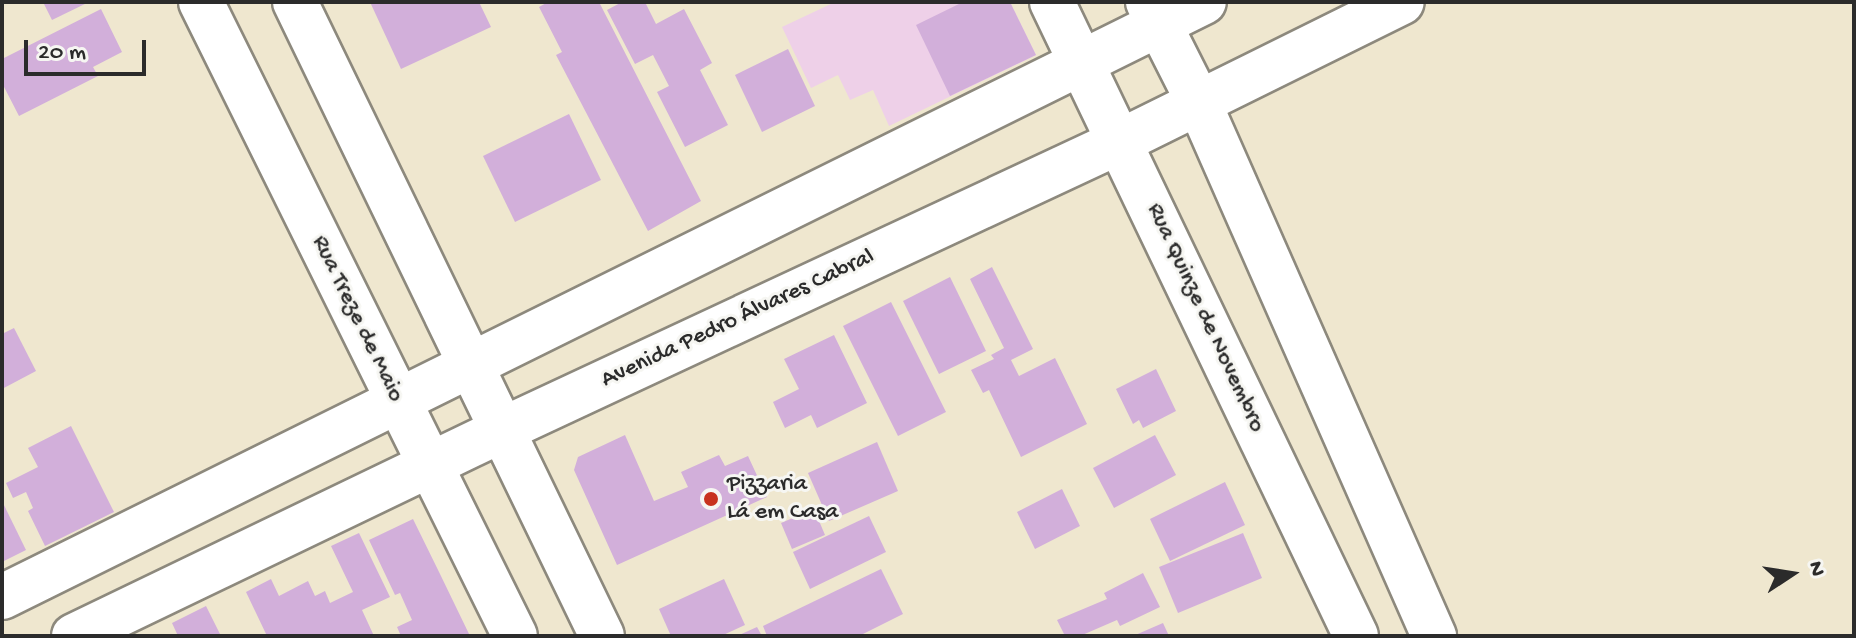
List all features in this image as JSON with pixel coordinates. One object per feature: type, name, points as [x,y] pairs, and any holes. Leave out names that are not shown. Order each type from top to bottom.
[{"type":"street","name":"Rua Treze de Maio","points":[[201,2],[515,636]]},
{"type":"street","points":[[295,2],[602,636]]},
{"type":"street","name":"Rua Quinze de Novembro","points":[[1052,2],[1356,636]]},
{"type":"street","points":[[2,597],[1082,62],[1154,13],[1204,2]]},
{"type":"street","name":"Avenida Pedro Álvares Cabral","points":[[74,636],[504,429],[1121,141],[1402,2]]},
{"type":"street","points":[[1154,13],[1199,103],[1434,636]]},
{"type":"shaded area","points":[[835,2],[1010,2],[1036,55],[889,126],[873,90],[850,100],[838,75],[811,88],[782,27]]},
{"type":"building","points":[[43,2],[89,2],[52,20]]},
{"type":"building","points":[[370,2],[479,2],[491,27],[401,69]]},
{"type":"building","points":[[548,2],[599,2],[701,201],[648,231],[556,55],[562,52],[539,7]]},
{"type":"building","points":[[622,2],[645,2],[656,24],[684,9],[712,63],[700,70],[728,125],[685,147],[657,92],[669,86],[653,55],[635,64],[607,10]]},
{"type":"building","points":[[963,2],[1010,2],[1036,55],[950,96],[916,25]]},
{"type":"building","points":[[101,9],[122,52],[93,67],[98,76],[19,116],[2,83],[2,59]]},
{"type":"building","points":[[788,49],[815,106],[762,132],[735,75]]},
{"type":"building","points":[[569,114],[601,180],[515,222],[483,156]]},
{"type":"building","points":[[992,267],[1033,349],[1011,360],[1019,376],[1055,358],[1087,424],[1021,457],[989,390],[983,393],[971,370],[994,359],[991,355],[1004,348],[970,279]]},
{"type":"building","points":[[950,277],[986,351],[939,374],[903,301]]},
{"type":"building","points":[[891,302],[946,412],[898,436],[843,326]]},
{"type":"building","points":[[14,328],[36,371],[2,389],[2,334]]},
{"type":"building","points":[[834,335],[867,403],[817,428],[811,415],[785,428],[773,402],[799,389],[784,359]]},
{"type":"building","points":[[1156,369],[1176,411],[1143,428],[1139,420],[1133,424],[1116,389]]},
{"type":"building","points":[[71,426],[114,512],[45,546],[28,511],[33,508],[26,492],[13,498],[6,483],[38,467],[28,448]]},
{"type":"building","name":"Pizzaria Lá em Casa","points":[[625,435],[654,501],[688,487],[681,472],[719,455],[725,466],[748,456],[767,497],[617,565],[574,470],[578,457]]},
{"type":"building","points":[[1155,435],[1176,475],[1114,508],[1093,468]]},
{"type":"building","points":[[877,442],[898,491],[829,521],[808,473]]},
{"type":"building","points":[[1225,482],[1245,525],[1170,561],[1150,519]]},
{"type":"building","points":[[1062,489],[1080,526],[1035,549],[1017,512]]},
{"type":"building","points":[[2,501],[26,550],[2,562]]},
{"type":"building","points":[[814,509],[825,535],[792,549],[781,523]]},
{"type":"building","points":[[869,516],[886,552],[810,589],[793,552]]},
{"type":"building","points":[[413,519],[470,636],[401,636],[397,627],[412,620],[400,593],[395,595],[369,540]]},
{"type":"building","points":[[359,533],[390,597],[362,610],[374,636],[267,636],[246,592],[271,579],[279,596],[308,581],[315,596],[325,591],[330,603],[353,592],[331,546]]},
{"type":"building","points":[[1243,533],[1262,578],[1178,613],[1159,567]]},
{"type":"building","points":[[881,569],[903,614],[859,636],[767,636],[763,626]]},
{"type":"building","points":[[1143,573],[1160,607],[1120,626],[1117,620],[1080,636],[1065,636],[1057,620],[1107,599],[1104,593]]},
{"type":"building","points":[[724,579],[745,625],[721,636],[671,636],[659,609]]},
{"type":"building","points":[[206,606],[221,636],[178,636],[172,623]]},
{"type":"building","points":[[1163,623],[1169,636],[1133,636]]},
{"type":"building","points":[[757,627],[762,636],[737,636]]},
{"type":"place","name":"Pizzaria Lá em Casa","points":[[711,499]]}]
